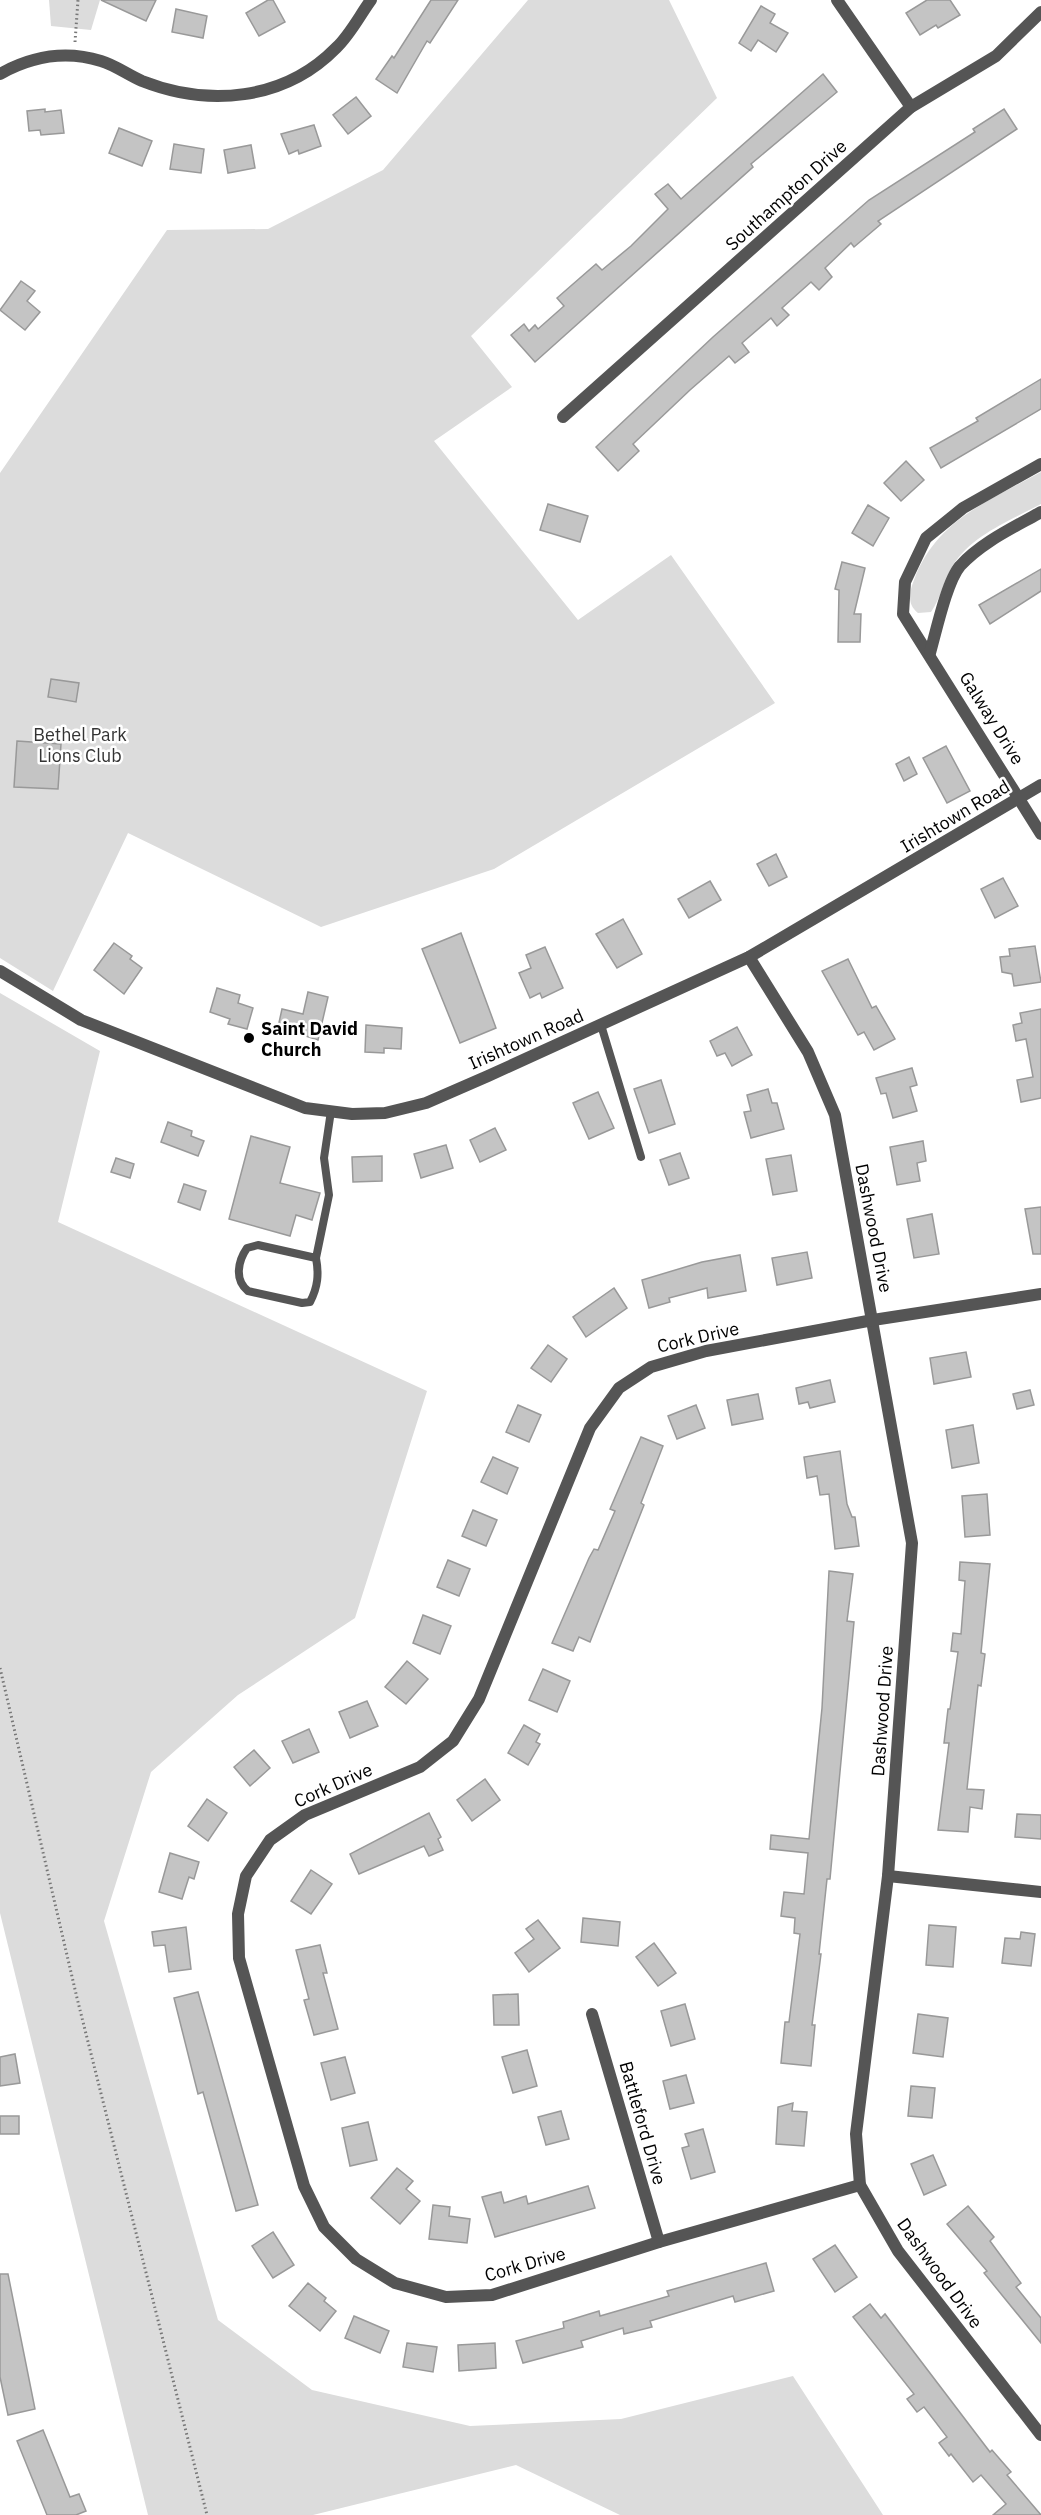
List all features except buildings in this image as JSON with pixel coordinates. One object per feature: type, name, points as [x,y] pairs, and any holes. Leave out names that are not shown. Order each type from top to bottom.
[{"type":"street","points":[[0,74],[23,61],[74,55],[102,61],[142,81],[185,93],[224,98],[265,90],[304,74],[337,48],[371,0]]},
{"type":"street","points":[[837,0],[911,107]]},
{"type":"street","name":"Southampton Drive","points":[[563,417],[911,107],[996,56],[1041,12]]},
{"type":"street","name":"Galway Drive","points":[[1041,464],[963,508],[926,538],[905,582],[903,614],[930,653],[1041,834]]},
{"type":"street","points":[[930,653],[959,567],[987,543],[1041,512]]},
{"type":"street","name":"Irishtown Road","points":[[0,971],[81,1020],[305,1108],[385,1113],[426,1103],[750,957],[1041,785]]},
{"type":"street","name":"Dashwood Drive","points":[[750,957],[808,1052],[835,1115],[912,1543],[888,1876],[856,2134],[860,2185],[898,2251],[1041,2435]]},
{"type":"street","name":"Cork Drive","points":[[860,2185],[659,2242],[492,2295],[446,2297],[395,2283],[356,2259],[324,2227],[300,2175],[239,1958],[238,1914],[246,1876],[270,1840],[305,1815],[420,1767],[453,1741],[478,1699],[590,1428],[619,1389],[651,1366],[706,1351],[873,1320],[1041,1294]]},
{"type":"street","points":[[888,1876],[1041,1892]]},
{"type":"street","name":"Battleford Drive","points":[[592,2014],[659,2242]]},
{"type":"lane","points":[[601,1025],[641,1157]]},
{"type":"lane","points":[[316,1258],[258,1245],[247,1248],[242,1255],[238,1278],[241,1286],[248,1291],[302,1303],[310,1302],[316,1292],[319,1272],[316,1258],[328,1196],[324,1158],[331,1111]]},
{"type":"path","points":[[74,55],[78,0]]},
{"type":"path","points":[[0,1668],[77,1998],[207,2515]]},
{"type":"green space","points":[[49,0],[100,0],[91,30],[51,26]]},
{"type":"green space","name":"Bethel Park Lions Club","points":[[528,0],[669,0],[717,98],[471,336],[512,387],[434,441],[578,620],[671,555],[775,703],[494,869],[321,927],[128,833],[53,991],[0,958],[0,473],[167,230],[268,229],[383,170]]},
{"type":"green space","points":[[1041,472],[1041,504],[993,529],[971,545],[953,565],[931,612],[918,613],[914,610],[910,598],[911,589],[924,559],[936,542],[966,514]]},
{"type":"green space","points":[[0,993],[100,1051],[58,1222],[427,1391],[355,1618],[238,1695],[151,1772],[104,1921],[218,2320],[312,2390],[470,2426],[621,2419],[793,2376],[883,2515],[620,2515],[516,2465],[313,2515],[148,2515],[0,1913]]},
{"type":"place","name":"Saint David Church","points":[[249,1038]]}]
